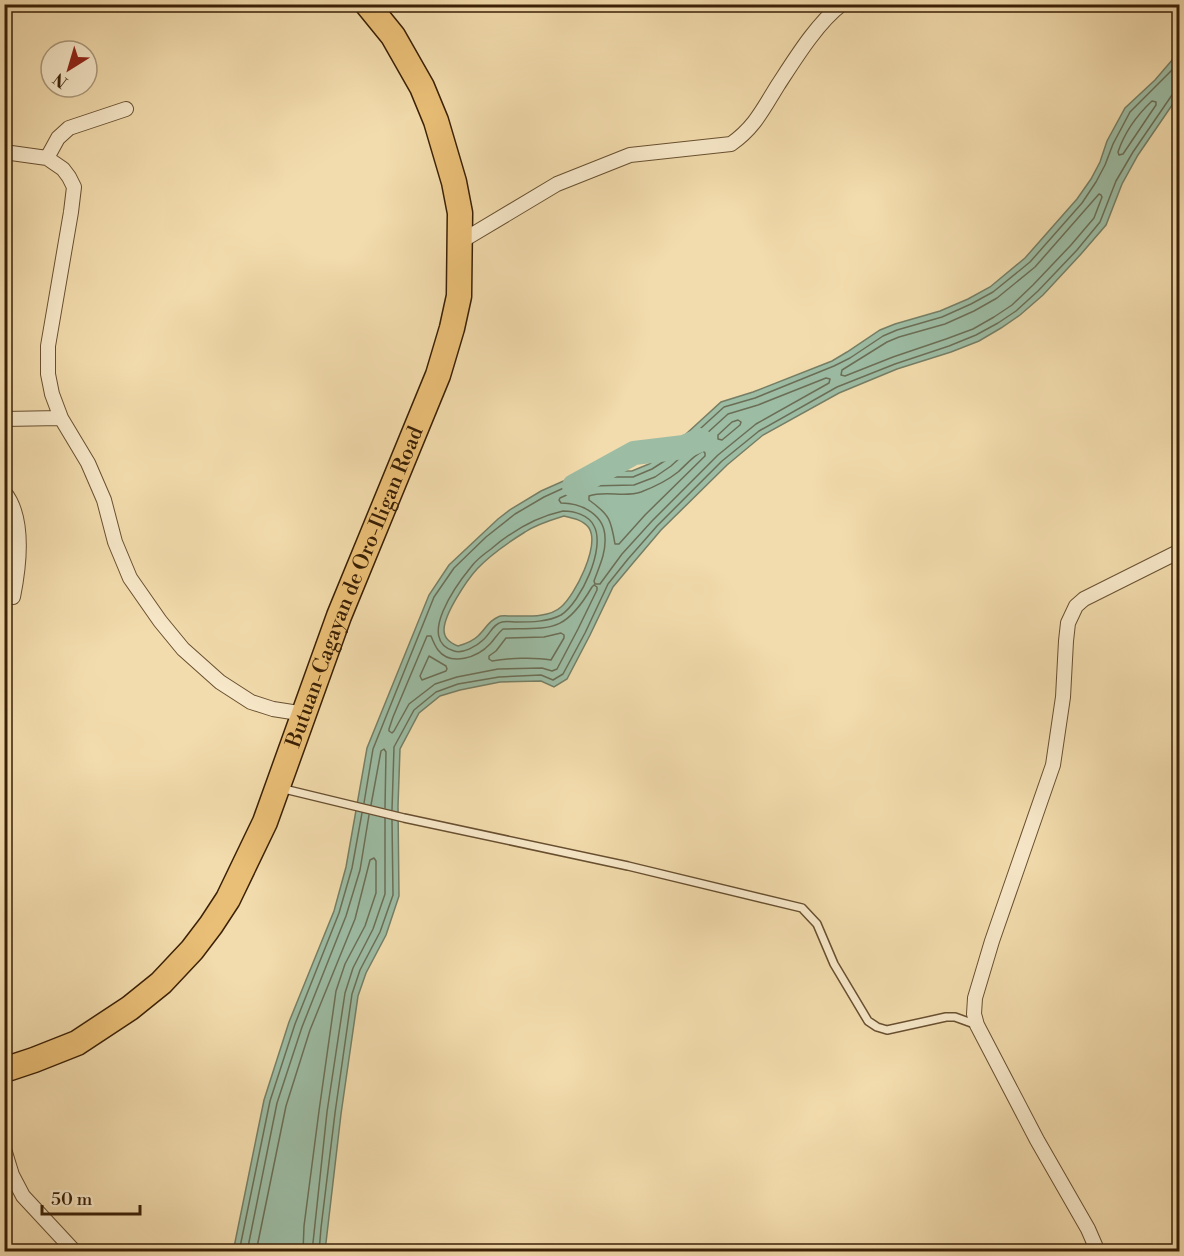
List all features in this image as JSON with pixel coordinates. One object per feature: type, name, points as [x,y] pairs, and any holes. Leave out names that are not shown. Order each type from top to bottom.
[{"type":"highway","name":"Butuan-Cagayan de Oro-Iligan Road","points":[[4,1070],[76,1043],[107,1024],[162,984],[192,950],[228,899],[265,822],[339,616],[438,375],[453,328],[459,297],[460,213],[454,182],[436,121],[422,87],[393,36],[370,6]]},
{"type":"street","points":[[460,242],[557,184],[630,155],[731,144],[755,122],[822,22],[842,4]]},
{"type":"street","points":[[46,158],[58,138],[69,128],[126,109]]},
{"type":"street","points":[[4,152],[46,158],[63,169],[74,187],[48,346],[48,374],[52,394],[61,418],[88,463],[104,500],[115,542],[130,578],[183,649],[219,682],[251,702],[273,709],[305,714]]},
{"type":"street","points":[[4,419],[61,418]]},
{"type":"street","points":[[4,492],[12,504],[17,523],[18,552],[13,597]]},
{"type":"street","points":[[1098,1251],[977,1025],[974,1014],[975,998],[992,941],[1053,765],[1063,697],[1065,641],[1068,623],[1073,612],[1084,598],[1179,551]]},
{"type":"street","points":[[4,1149],[12,1175],[23,1196],[75,1251]]},
{"type":"lane","points":[[278,787],[354,807],[628,866],[802,908],[817,924],[834,964],[868,1021],[888,1030],[946,1017],[956,1017],[977,1025]]},
{"type":"water","points":[[1179,52],[1179,95],[1138,155],[1122,184],[1106,225],[1043,295],[1020,315],[979,341],[897,369],[839,393],[763,435],[727,465],[661,530],[613,587],[567,679],[554,687],[541,681],[500,682],[460,690],[440,696],[419,713],[400,749],[399,896],[386,935],[366,973],[358,996],[325,1251],[233,1252],[264,1100],[289,1022],[334,911],[346,867],[367,748],[429,595],[449,565],[498,519],[541,491],[577,475],[595,471],[632,471],[649,464],[663,455],[721,402],[832,361],[880,330],[940,311],[990,287],[1025,258],[1077,199],[1100,162],[1107,141],[1125,108],[1155,80]],"holes":[[[564,516],[587,525],[592,536],[589,558],[567,601],[556,611],[544,615],[499,616],[476,638],[458,646],[448,640],[444,630],[448,615],[462,589],[477,569],[488,558],[530,529]]]},
{"type":"waterway","points":[[574,486],[634,453],[684,447],[700,440]]}]
